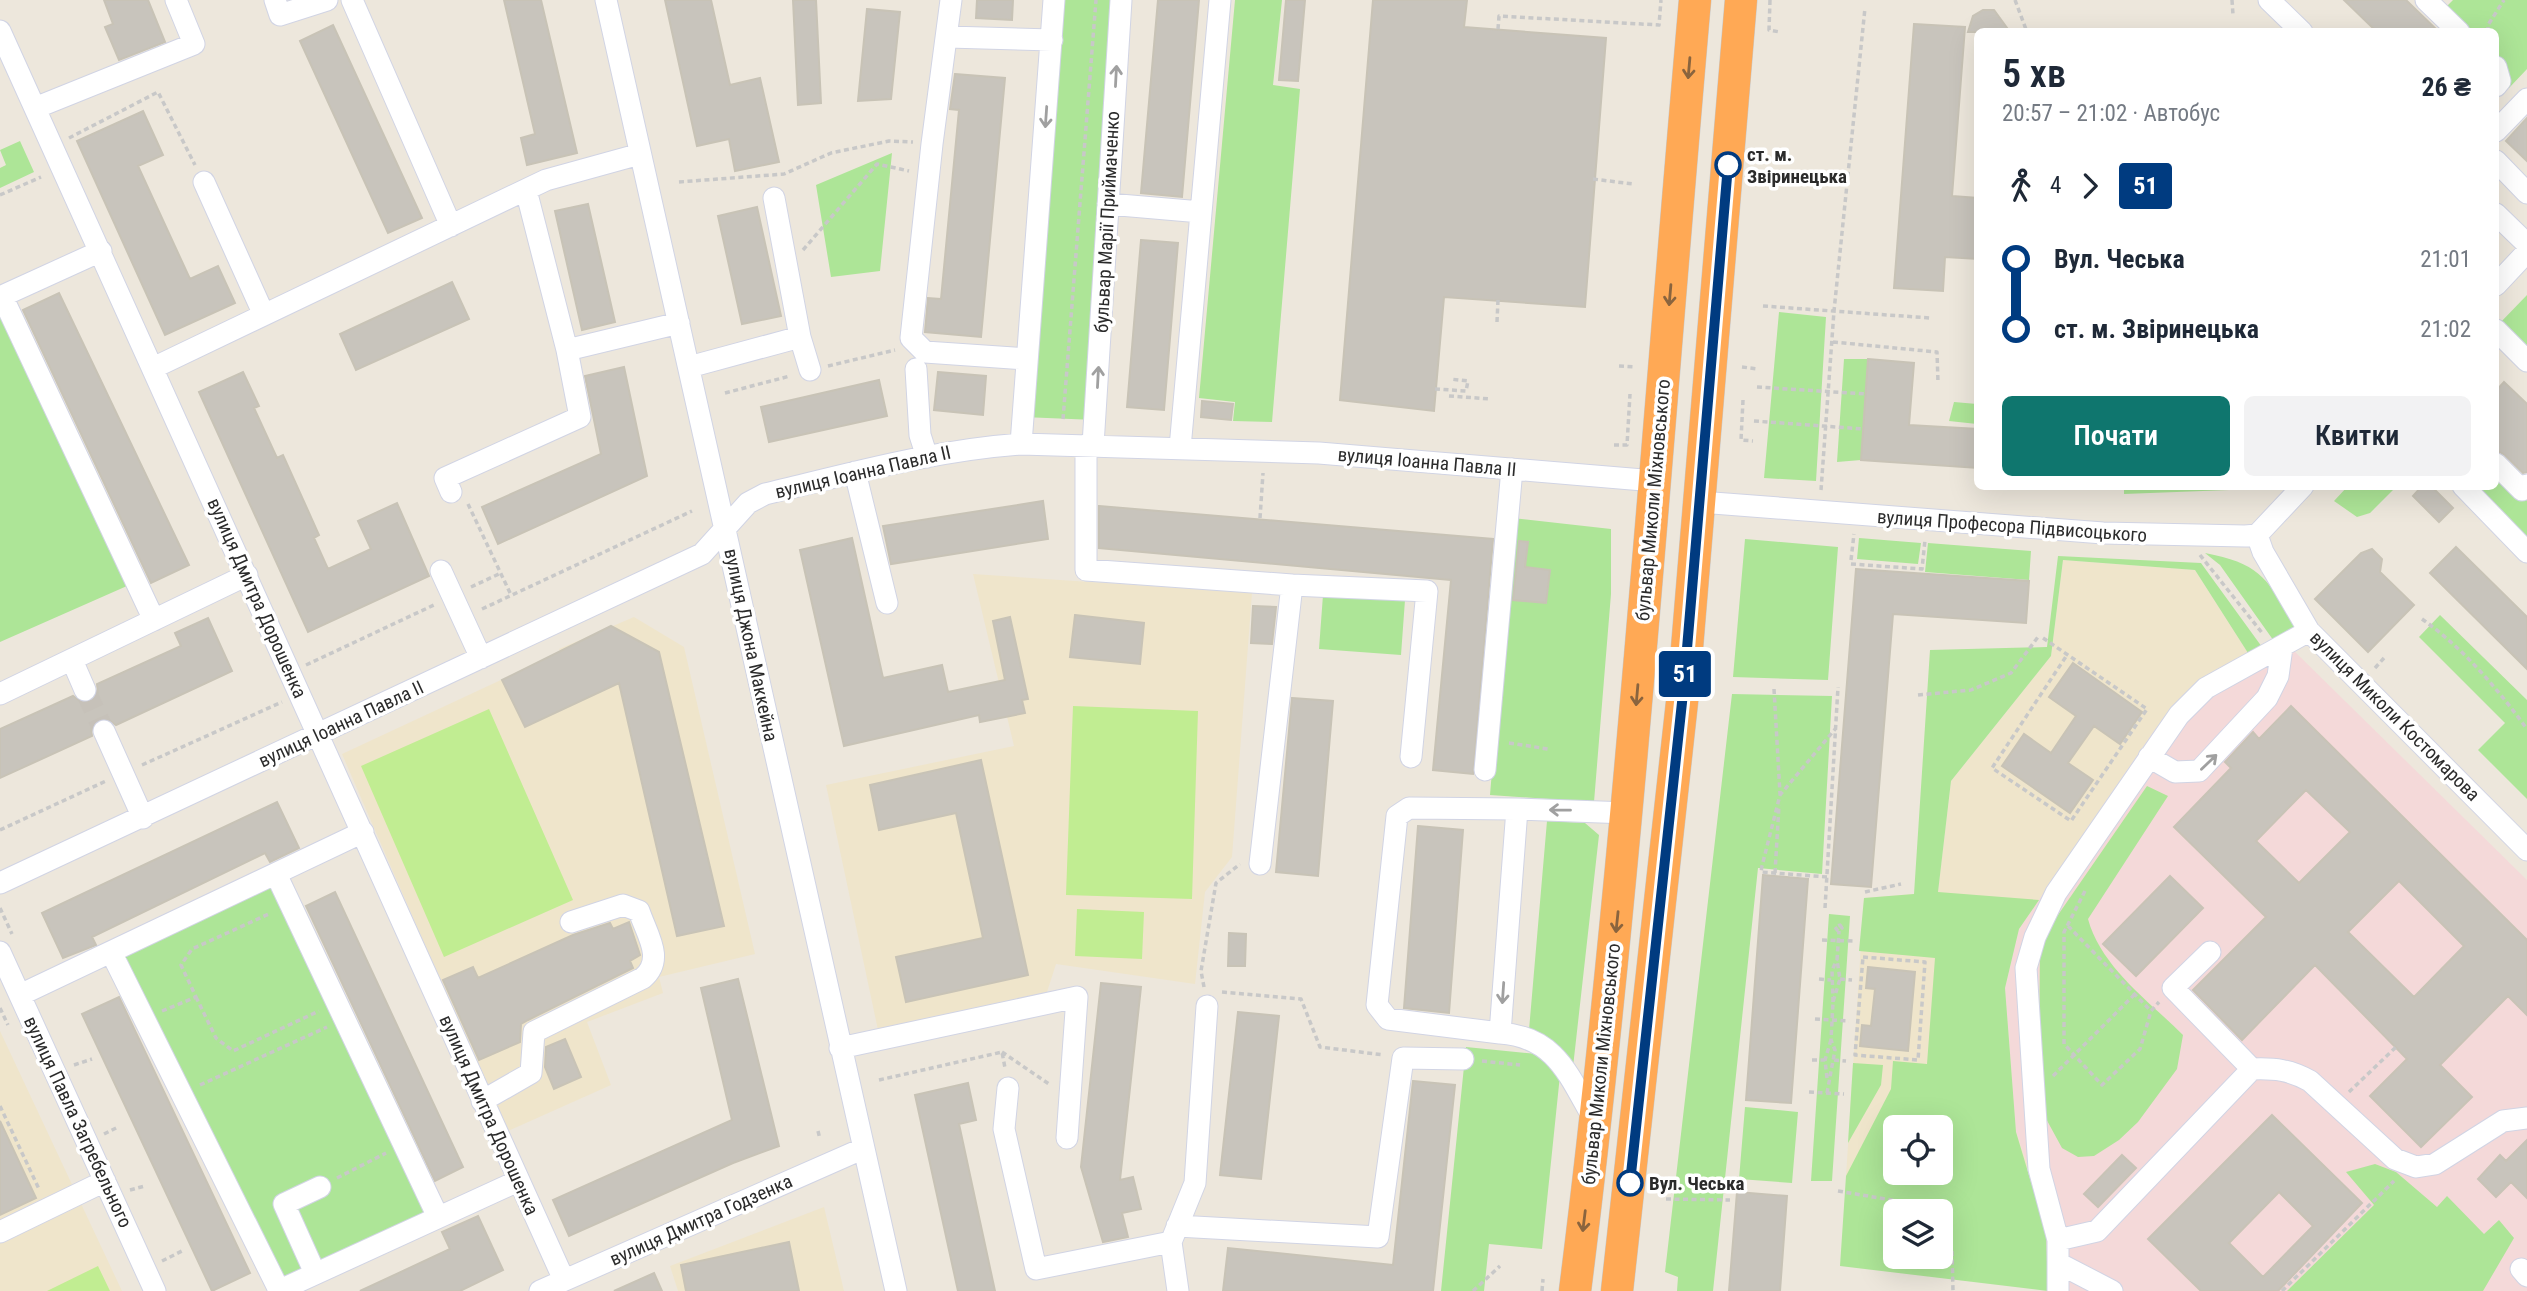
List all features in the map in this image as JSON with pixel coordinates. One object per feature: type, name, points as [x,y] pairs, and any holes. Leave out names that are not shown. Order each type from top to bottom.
[{"type":"highway","name":"бульвар Миколи Міхновського","points":[[1575,1291],[1596,1122],[1628,813],[1695,0]]},
{"type":"highway","points":[[1617,1291],[1683,698],[1741,0]]},
{"type":"street","points":[[35,108],[194,44],[176,0]]},
{"type":"street","points":[[275,0],[280,15],[327,0]]},
{"type":"street","points":[[352,0],[451,226]]},
{"type":"street","name":"вулиця Джона Маккейна","points":[[606,0],[896,1291]]},
{"type":"street","points":[[951,0],[911,338],[925,352],[1027,359]]},
{"type":"street","points":[[1021,444],[1054,0]]},
{"type":"street","name":"бульвар Марії Приймаченко","points":[[1121,0],[1090,445],[1086,570],[1292,584]]},
{"type":"street","points":[[1180,448],[1220,0]]},
{"type":"street","points":[[2269,0],[2298,28]]},
{"type":"street","points":[[2436,3],[2456,28]]},
{"type":"street","name":"вулиця Дмитра Дорошенка","points":[[0,31],[564,1280]]},
{"type":"street","points":[[948,37],[1052,40]]},
{"type":"street","points":[[2499,128],[2527,99]]},
{"type":"street","points":[[153,368],[546,180],[640,154]]},
{"type":"street","points":[[2499,164],[2527,193]]},
{"type":"street","points":[[204,182],[264,315]]},
{"type":"street","points":[[453,483],[580,417],[567,350],[526,190]]},
{"type":"street","points":[[774,198],[800,337],[816,369]]},
{"type":"street","points":[[1108,204],[1201,212]]},
{"type":"street","points":[[2499,218],[2525,256],[2499,282]]},
{"type":"street","points":[[101,251],[1,297],[154,620]]},
{"type":"street","points":[[567,350],[679,323]]},
{"type":"street","points":[[2499,333],[2527,361]]},
{"type":"street","points":[[689,367],[800,337]]},
{"type":"street","points":[[916,369],[920,435],[927,457]]},
{"type":"street","name":"вулиця Іоанна Павла II","points":[[0,883],[702,554],[748,503],[765,494],[855,472],[978,447],[1021,444],[1319,453],[1655,481]]},
{"type":"street","points":[[2499,467],[2522,490],[2527,485]]},
{"type":"street","points":[[1485,770],[1513,469]]},
{"type":"street","points":[[855,472],[887,603]]},
{"type":"street","points":[[2257,535],[2299,490]]},
{"type":"street","points":[[2467,490],[2527,552]]},
{"type":"street","name":"вулиця Професора Підвисоцького","points":[[1700,502],[2103,534],[2186,537],[2257,535]]},
{"type":"street","name":"вулиця Миколи Костомарова","points":[[2257,535],[2268,561],[2309,631],[2527,850]]},
{"type":"street","points":[[440,571],[481,657]]},
{"type":"street","points":[[0,694],[247,575]]},
{"type":"street","points":[[1261,855],[1292,584],[1427,591],[1411,757]]},
{"type":"street","points":[[2058,1291],[2059,1240],[2039,1169],[2034,1094],[2026,968],[2035,937],[2056,893],[2179,715],[2206,688],[2309,631]]},
{"type":"street","points":[[2148,757],[2175,772],[2199,771],[2267,698],[2278,676],[2282,647]]},
{"type":"street","points":[[72,660],[85,690]]},
{"type":"street","points":[[104,731],[143,818]]},
{"type":"street","points":[[1596,1122],[1560,1062],[1545,1046],[1523,1035],[1388,1019],[1377,1005],[1397,816],[1409,808],[1628,813]]},
{"type":"street","points":[[1500,1033],[1517,809]]},
{"type":"street","points":[[20,995],[363,832]]},
{"type":"street","points":[[276,873],[438,1217]]},
{"type":"street","points":[[482,1101],[531,1073],[532,1037],[539,1028],[643,978],[653,969],[656,958],[639,911],[624,905],[571,922]]},
{"type":"street","name":"вулиця Павла Загребельного","points":[[0,952],[155,1291]]},
{"type":"street","points":[[111,952],[278,1291],[518,1181]]},
{"type":"street","points":[[2210,952],[2173,988],[2252,1069]]},
{"type":"street","points":[[840,1048],[1077,998],[1067,1138]]},
{"type":"street","points":[[1178,1291],[1174,1234],[1195,1183],[1206,998]]},
{"type":"street","points":[[1008,1088],[1004,1129],[1036,1269],[1174,1234],[1378,1237],[1403,1058],[1463,1059]]},
{"type":"street","points":[[2059,1240],[2097,1231],[2252,1069],[2276,1068],[2295,1073],[2310,1081],[2395,1159],[2410,1165],[2435,1164],[2503,1121],[2527,1118]]},
{"type":"street","name":"вулиця Дмитра Годзенка","points":[[540,1291],[862,1149]]},
{"type":"street","points":[[0,1232],[44,1220],[105,1181]]},
{"type":"street","points":[[315,1273],[284,1204],[320,1187]]},
{"type":"street","points":[[2058,1263],[2112,1291]]},
{"type":"path","points":[[1062,419],[1096,0]]},
{"type":"path","points":[[1498,29],[1499,16],[1659,25],[1661,0]]},
{"type":"path","points":[[1770,0],[1769,30],[1780,32]]},
{"type":"path","points":[[2015,0],[2026,28]]},
{"type":"path","points":[[2232,0],[2233,15]]},
{"type":"path","points":[[2488,28],[2504,0]]},
{"type":"path","points":[[1821,492],[1834,311],[1866,8]]},
{"type":"path","points":[[67,139],[158,92],[204,182]]},
{"type":"path","points":[[679,181],[784,174],[831,153],[888,141],[917,142]]},
{"type":"path","points":[[788,269],[877,164],[907,171]]},
{"type":"path","points":[[0,195],[41,177]]},
{"type":"path","points":[[1594,179],[1633,184]]},
{"type":"path","points":[[1772,180],[1847,184]]},
{"type":"path","points":[[1497,323],[1498,300]]},
{"type":"path","points":[[1763,306],[1930,318]]},
{"type":"path","points":[[1832,342],[1937,352],[1938,382]]},
{"type":"path","points":[[725,393],[894,350]]},
{"type":"path","points":[[1619,366],[1635,367]]},
{"type":"path","points":[[1742,367],[1758,369]]},
{"type":"path","points":[[1435,389],[1466,391],[1468,381],[1450,379]]},
{"type":"path","points":[[1757,387],[1866,394]]},
{"type":"path","points":[[1614,445],[1627,445],[1630,394]]},
{"type":"path","points":[[1449,396],[1490,399]]},
{"type":"path","points":[[1743,400],[1741,440],[1753,441]]},
{"type":"path","points":[[1754,421],[1863,429]]},
{"type":"path","points":[[1260,519],[1263,473]]},
{"type":"path","points":[[453,483],[511,595]]},
{"type":"path","points":[[480,610],[692,511]]},
{"type":"path","points":[[1854,534],[1851,562],[1923,569],[1925,540]]},
{"type":"path","points":[[2186,537],[2249,617]]},
{"type":"path","points":[[290,673],[501,573]]},
{"type":"path","points":[[2422,619],[2446,636],[2504,697],[2527,729]]},
{"type":"path","points":[[1918,695],[1971,690],[2011,673],[2040,638],[2147,709],[2071,821],[1992,768],[2067,656]]},
{"type":"path","points":[[2374,669],[2384,658]]},
{"type":"path","points":[[1825,908],[1838,687]]},
{"type":"path","points":[[1774,689],[1780,795],[1775,873]]},
{"type":"path","points":[[0,830],[300,694]]},
{"type":"path","points":[[1827,877],[1761,872],[1780,795],[1836,728]]},
{"type":"path","points":[[1487,740],[1548,749]]},
{"type":"path","points":[[1261,855],[1216,883],[1201,971],[1206,998],[1301,999],[1320,1048],[1403,1058]]},
{"type":"path","points":[[2068,926],[2151,1010],[2140,1049],[2102,1085],[2064,1044],[2064,932],[2090,882]]},
{"type":"path","points":[[1865,892],[1901,884]]},
{"type":"path","points":[[290,904],[192,948],[181,965],[195,997],[216,1038],[233,1051],[341,1011]]},
{"type":"path","points":[[1833,1002],[1840,979],[1837,960],[1839,931]]},
{"type":"path","points":[[1822,940],[1854,941]]},
{"type":"path","points":[[1863,957],[1925,962],[1918,1060],[1855,1055],[1858,1010],[1863,957]]},
{"type":"path","points":[[1828,1080],[1825,1060],[1831,1040],[1831,980],[1837,960]]},
{"type":"path","points":[[1819,979],[1831,980]]},
{"type":"path","points":[[1840,979],[1852,980]]},
{"type":"path","points":[[2034,1094],[2134,994]]},
{"type":"path","points":[[144,1019],[195,997]]},
{"type":"path","points":[[1850,1010],[1858,1010]]},
{"type":"path","points":[[180,1094],[341,1011]]},
{"type":"path","points":[[1815,1019],[1849,1021]]},
{"type":"path","points":[[1827,1093],[1835,1050],[1831,1040]]},
{"type":"path","points":[[2336,1105],[2396,1047]]},
{"type":"path","points":[[1002,1052],[1008,1088]]},
{"type":"path","points":[[879,1080],[1002,1052],[1070,1098]]},
{"type":"path","points":[[1463,1059],[1520,1065]]},
{"type":"path","points":[[1812,1060],[1825,1060]]},
{"type":"path","points":[[1834,1060],[1846,1061]]},
{"type":"path","points":[[1809,1092],[1844,1094]]},
{"type":"path","points":[[0,1105],[44,1220]]},
{"type":"path","points":[[104,1134],[118,1127]]},
{"type":"path","points":[[818,1131],[820,1139]]},
{"type":"path","points":[[320,1187],[404,1144]]},
{"type":"path","points":[[2282,1291],[2410,1165]]},
{"type":"path","points":[[130,1190],[145,1185]]},
{"type":"path","points":[[1838,1191],[1885,1199]]},
{"type":"path","points":[[1666,1199],[1730,1200]]},
{"type":"path","points":[[162,1261],[182,1251]]},
{"type":"path","points":[[1473,1291],[1500,1266]]},
{"type":"path","points":[[1952,1269],[1953,1291]]},
{"type":"path","points":[[1542,1291],[1544,1279]]},
{"type":"shaded area","points":[[2063,560],[2195,570],[2248,653],[2192,687],[2154,731],[2019,929],[2005,988],[2016,1132],[2029,1169],[1953,1133],[1953,1115],[1883,1115],[1883,1173],[1846,1176],[1864,898],[1938,892],[1951,781],[2051,656]]},
{"type":"shaded area","points":[[973,574],[1252,593],[1232,857],[1205,892],[1195,984],[1056,964],[1047,992],[878,1030],[826,785],[1014,746]]},
{"type":"shaded area","points":[[634,617],[684,647],[755,954],[659,977],[663,993],[587,1022],[611,1085],[506,1132],[342,754],[561,652],[559,649]]},
{"type":"shaded area","points":[[2281,638],[2527,880],[2527,1291],[2048,1291],[2029,1169],[2016,1132],[2005,988],[2019,929],[2154,731],[2192,687],[2221,667]]},
{"type":"shaded area","points":[[0,1031],[122,1291],[0,1291]]},
{"type":"shaded area","points":[[824,1207],[844,1291],[678,1291],[670,1266]]},
{"type":"green space","points":[[1054,0],[1121,0],[1095,420],[1023,417]]},
{"type":"green space","points":[[1235,0],[1282,0],[1273,85],[1300,89],[1272,422],[1233,421],[1235,402],[1199,398]]},
{"type":"green space","points":[[2453,0],[2527,0],[2527,69],[2509,88],[2505,67],[2499,61],[2499,28],[2464,28],[2444,9]]},
{"type":"green space","points":[[20,141],[34,172],[0,188],[0,168],[6,165],[0,150]]},
{"type":"green space","points":[[892,153],[880,271],[831,277],[816,185]]},
{"type":"green space","points":[[2527,295],[2527,353],[2499,326]]},
{"type":"green space","points":[[0,297],[136,582],[0,642]]},
{"type":"green space","points":[[1779,312],[1826,317],[1816,481],[1764,478]]},
{"type":"green space","points":[[1844,359],[1868,359],[1861,460],[1837,462]]},
{"type":"green space","points":[[1954,402],[1974,404],[1974,424],[1949,421]]},
{"type":"green space","points":[[2499,475],[2527,496],[2527,543],[2474,490],[2499,490]]},
{"type":"green space","points":[[2124,490],[2229,490],[2124,494]]},
{"type":"green space","points":[[2344,490],[2393,490],[2370,513],[2357,517],[2334,501]]},
{"type":"green space","points":[[1513,518],[1611,529],[1611,594],[1594,802],[1490,795]]},
{"type":"green space","points":[[1859,538],[1921,543],[1918,564],[1857,559]]},
{"type":"green space","points":[[1745,539],[1838,547],[1828,680],[1733,677]]},
{"type":"green space","points":[[1928,543],[2031,551],[2029,580],[1925,572]]},
{"type":"green space","points":[[2205,553],[2241,563],[2263,578],[2298,631],[2276,644],[2220,565]]},
{"type":"green space","points":[[2058,556],[2201,563],[2262,647],[2248,653],[2195,570],[2063,560],[2051,656],[1951,781],[1938,892],[2039,900],[2019,929],[2005,988],[2016,1132],[2046,1232],[2048,1291],[1840,1266],[1846,1176],[1891,1089],[1893,1061],[1927,1064],[1935,958],[1859,951],[1864,898],[1914,894],[1930,650],[2047,647]]},
{"type":"green space","points":[[1323,595],[1405,600],[1401,655],[1319,649]]},
{"type":"green space","points":[[2440,615],[2527,700],[2527,799],[2478,750],[2505,723],[2419,637]]},
{"type":"green space","points":[[1732,694],[1832,696],[1822,874],[1758,868],[1713,1291],[1677,1291],[1678,1277],[1665,1272]]},
{"type":"green space","points":[[1073,706],[1198,711],[1192,899],[1066,895]]},
{"type":"green space","points":[[489,709],[573,900],[444,957],[361,766]]},
{"type":"green space","points":[[2147,786],[2168,796],[2088,919],[2094,936],[2115,968],[2183,1035],[2177,1069],[2138,1122],[2119,1140],[2094,1156],[2078,1157],[2062,1148],[2044,1115],[2039,1074],[2040,941]]},
{"type":"green space","points":[[1547,821],[1585,823],[1599,835],[1573,1067],[1551,1040],[1529,1030]]},
{"type":"green space","points":[[276,874],[438,1217],[279,1290],[111,952]]},
{"type":"green space","points":[[1077,909],[1144,912],[1142,959],[1075,956]]},
{"type":"green space","points":[[1829,914],[1850,916],[1832,1181],[1811,1181]]},
{"type":"green space","points":[[1466,1047],[1537,1054],[1560,1075],[1542,1249],[1489,1244],[1484,1291],[1441,1291]]},
{"type":"green space","points":[[1853,1063],[1883,1065],[1881,1085],[1848,1143]]},
{"type":"green space","points":[[1745,1107],[1798,1112],[1792,1183],[1739,1179]]},
{"type":"green space","points":[[2375,1164],[2396,1172],[2437,1207],[2447,1196],[2484,1234],[2499,1220],[2514,1238],[2483,1291],[2287,1291],[2374,1205],[2346,1172]]},
{"type":"green space","points":[[98,1266],[110,1291],[47,1291]]},
{"type":"building","points":[[104,0],[148,0],[165,42],[119,60],[105,27],[113,24]]},
{"type":"building","points":[[504,0],[541,0],[577,153],[527,165],[521,138],[535,134]]},
{"type":"building","points":[[665,0],[711,0],[730,85],[760,78],[779,162],[735,171],[729,139],[697,146]]},
{"type":"building","points":[[793,0],[816,0],[821,103],[798,105]]},
{"type":"building","points":[[977,0],[1013,0],[1012,20],[976,18]]},
{"type":"building","points":[[1158,0],[1199,0],[1182,197],[1141,193]]},
{"type":"building","points":[[1286,0],[1305,0],[1298,81],[1279,80]]},
{"type":"building","points":[[1373,0],[1467,0],[1464,27],[1606,38],[1585,307],[1444,297],[1434,411],[1340,400]]},
{"type":"building","points":[[2344,0],[2406,0],[2435,28],[2373,28]]},
{"type":"building","points":[[867,9],[900,12],[891,99],[858,101]]},
{"type":"building","points":[[1983,10],[1994,10],[2007,28],[1974,28],[1974,32],[1968,32],[1973,16]]},
{"type":"building","points":[[1914,24],[1965,27],[1952,196],[1974,198],[1974,259],[1945,257],[1943,291],[1894,288]]},
{"type":"building","points":[[333,25],[422,218],[388,233],[300,41]]},
{"type":"building","points":[[955,74],[1005,78],[981,337],[925,332],[928,298],[941,299],[959,110],[950,109]]},
{"type":"building","points":[[143,111],[163,155],[138,166],[190,279],[218,266],[235,303],[165,335],[77,141]]},
{"type":"building","points":[[2527,118],[2527,161],[2506,141]]},
{"type":"building","points":[[588,204],[615,322],[582,330],[555,211]]},
{"type":"building","points":[[757,207],[781,316],[742,324],[718,216]]},
{"type":"building","points":[[1141,240],[1178,243],[1164,410],[1127,407]]},
{"type":"building","points":[[452,282],[469,319],[356,370],[340,334]]},
{"type":"building","points":[[59,293],[189,565],[151,583],[23,310]]},
{"type":"building","points":[[1868,359],[1914,363],[1909,425],[1974,429],[1974,468],[1861,460]]},
{"type":"building","points":[[624,367],[647,476],[498,544],[482,507],[601,454],[585,376]]},
{"type":"building","points":[[243,372],[259,406],[254,408],[277,458],[283,455],[319,535],[314,538],[328,569],[371,549],[358,521],[397,503],[429,576],[308,632],[199,392]]},
{"type":"building","points":[[938,372],[986,376],[983,415],[934,410]]},
{"type":"building","points":[[879,380],[887,416],[769,442],[761,407]]},
{"type":"building","points":[[2504,382],[2527,404],[2527,472],[2523,473],[2499,452],[2499,388]]},
{"type":"building","points":[[1202,401],[1233,404],[1231,420],[1201,417]]},
{"type":"building","points":[[2418,490],[2435,490],[2453,508],[2439,522],[2413,496]]},
{"type":"building","points":[[1043,501],[1048,539],[891,564],[883,526]]},
{"type":"building","points":[[1099,506],[1493,539],[1473,774],[1433,770],[1451,580],[1099,548]]},
{"type":"building","points":[[852,538],[883,678],[942,665],[948,692],[1005,680],[993,621],[1010,617],[1028,699],[1022,700],[1025,713],[980,722],[979,715],[844,746],[800,550]]},
{"type":"building","points":[[1519,541],[1528,542],[1525,567],[1550,570],[1546,603],[1513,600]]},
{"type":"building","points":[[2456,547],[2527,617],[2527,669],[2430,573]]},
{"type":"building","points":[[2372,549],[2382,559],[2380,572],[2414,605],[2368,652],[2315,599],[2361,553]]},
{"type":"building","points":[[1856,569],[2029,581],[2026,623],[1893,614],[1871,887],[1831,884]]},
{"type":"building","points":[[1253,606],[1276,607],[1272,644],[1251,643]]},
{"type":"building","points":[[1075,615],[1144,623],[1140,664],[1070,657]]},
{"type":"building","points":[[208,618],[232,671],[116,725],[106,718],[98,719],[91,729],[92,736],[0,778],[0,729],[73,696],[83,703],[91,702],[98,692],[97,684],[181,646],[175,633]]},
{"type":"building","points":[[611,626],[659,652],[724,926],[677,936],[619,683],[525,727],[502,680]]},
{"type":"building","points":[[2073,663],[2142,712],[2120,744],[2094,726],[2068,763],[2093,780],[2070,813],[2002,766],[2024,734],[2051,753],[2076,716],[2049,697]]},
{"type":"building","points":[[1292,698],[1333,701],[1318,876],[1276,872]]},
{"type":"building","points":[[2291,706],[2527,940],[2527,1015],[2508,996],[2440,1065],[2472,1097],[2421,1147],[2370,1096],[2407,1059],[2315,965],[2242,1040],[2193,990],[2266,917],[2174,827],[2231,768],[2225,762],[2253,732],[2259,739]],"holes":[[[2306,790],[2350,832],[2299,883],[2256,841]],[[2399,881],[2464,946],[2414,997],[2348,932]]]},
{"type":"building","points":[[981,760],[1028,975],[906,1002],[896,957],[983,938],[956,813],[879,830],[870,785]]},
{"type":"building","points":[[277,802],[299,848],[270,862],[265,853],[92,937],[96,945],[63,958],[42,913]]},
{"type":"building","points":[[1418,826],[1463,830],[1449,1013],[1404,1008]]},
{"type":"building","points":[[1763,875],[1808,879],[1791,1103],[1746,1100]]},
{"type":"building","points":[[2170,876],[2203,908],[2136,976],[2103,944]]},
{"type":"building","points":[[335,892],[463,1167],[435,1181],[306,906]]},
{"type":"building","points":[[629,922],[640,955],[630,961],[633,968],[521,1024],[520,1042],[479,1060],[443,980],[473,967],[478,978],[573,935],[610,923],[613,929]]},
{"type":"building","points":[[1229,933],[1246,934],[1245,966],[1228,966]]},
{"type":"building","points":[[1868,967],[1915,972],[1908,1051],[1860,1046],[1862,1025],[1871,1026],[1875,989],[1866,988]]},
{"type":"building","points":[[738,979],[779,1146],[733,1163],[569,1236],[553,1200],[732,1120],[701,988]]},
{"type":"building","points":[[1101,983],[1141,987],[1120,1180],[1133,1177],[1141,1209],[1122,1213],[1128,1237],[1103,1242],[1081,1167]]},
{"type":"building","points":[[119,997],[250,1273],[212,1291],[82,1014]]},
{"type":"building","points":[[1238,1012],[1279,1016],[1261,1179],[1220,1175]]},
{"type":"building","points":[[565,1039],[581,1077],[554,1089],[545,1067],[546,1047]]},
{"type":"building","points":[[1413,1081],[1455,1085],[1433,1291],[1223,1291],[1228,1248],[1393,1265]]},
{"type":"building","points":[[968,1083],[976,1120],[959,1124],[995,1291],[958,1291],[915,1095]]},
{"type":"building","points":[[2272,1115],[2362,1203],[2278,1291],[2201,1291],[2148,1239]],"holes":[[[2279,1192],[2313,1226],[2263,1277],[2229,1243]]]},
{"type":"building","points":[[0,1121],[36,1198],[0,1215]]},
{"type":"building","points":[[2527,1140],[2527,1198],[2511,1182],[2496,1197],[2478,1179],[2500,1155],[2506,1161]]},
{"type":"building","points":[[2122,1155],[2136,1168],[2098,1207],[2084,1194]]},
{"type":"building","points":[[1737,1192],[1787,1196],[1780,1291],[1729,1291]]},
{"type":"building","points":[[478,1216],[503,1270],[460,1291],[360,1291],[450,1249],[442,1232]]},
{"type":"building","points":[[789,1242],[799,1291],[686,1291],[681,1265]]},
{"type":"building","points":[[654,1273],[662,1291],[614,1291]]},
{"type":"tunnel","points":[[85,690],[104,731]]},
{"type":"bus line","name":"51","points":[[1630,1183],[1684,684],[1728,165]]},
{"type":"place","name":"ст. м. Звіринецька","points":[[1728,165]]},
{"type":"place","name":"Вул. Чеська","points":[[1630,1183]]}]
